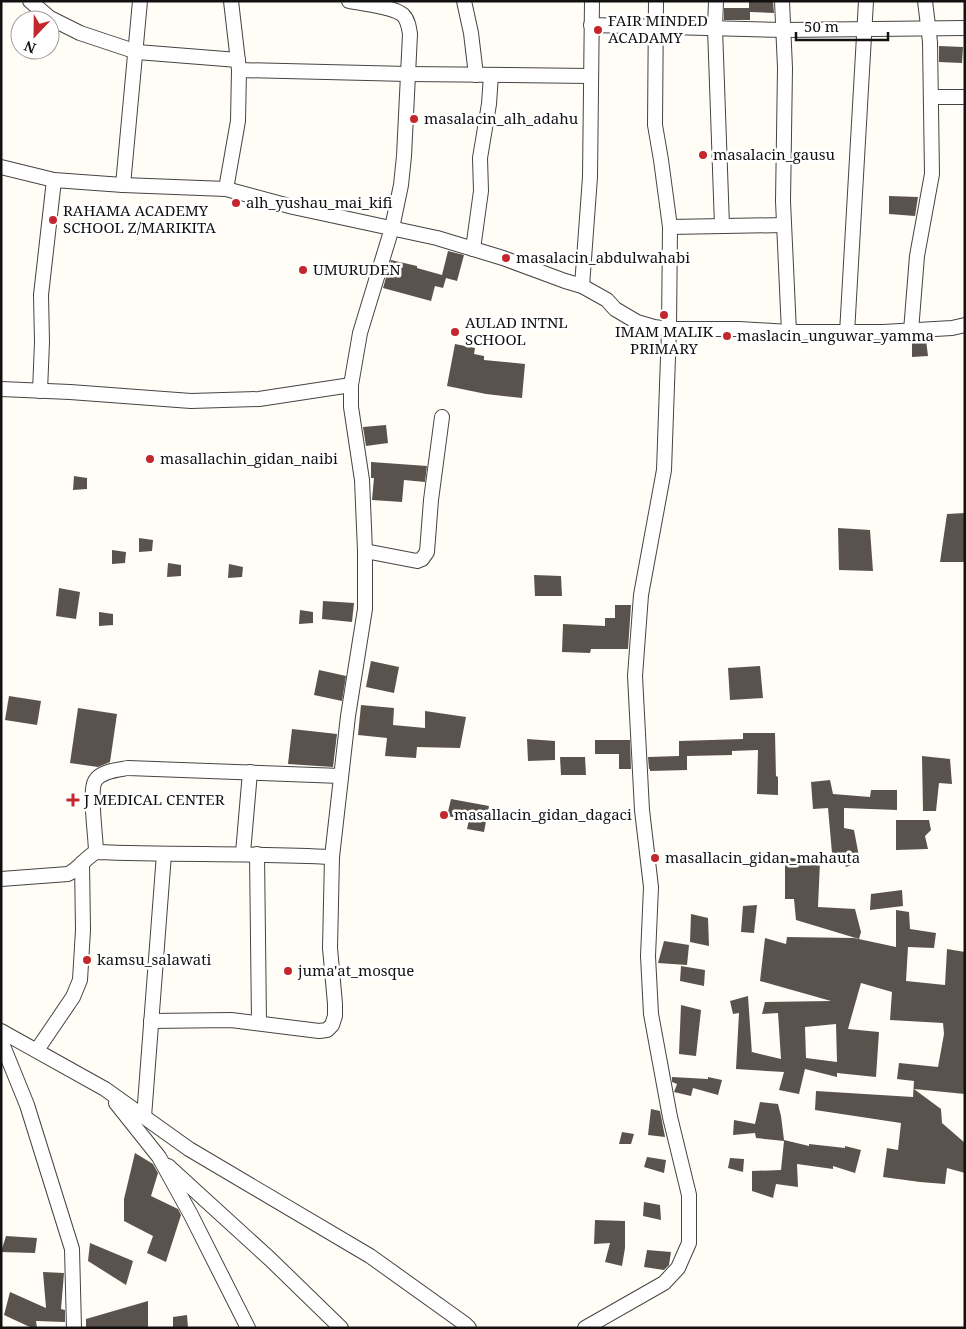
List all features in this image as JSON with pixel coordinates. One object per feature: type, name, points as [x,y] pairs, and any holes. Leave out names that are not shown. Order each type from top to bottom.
[{"type":"street","points":[[30,1],[50,18],[80,34],[136,52],[238,65],[408,74],[590,76]]},
{"type":"street","points":[[122,185],[140,1]]},
{"type":"street","points":[[226,189],[238,121],[238,65],[231,1]]},
{"type":"street","points":[[151,1020],[231,1020],[319,1031],[327,1030],[332,1025],[336,1004],[330,948],[332,857],[348,716],[365,609],[362,480],[351,407],[351,385],[360,333],[392,228],[401,185],[410,34],[408,23],[404,16],[393,10],[349,1]]},
{"type":"street","points":[[464,1],[476,75]]},
{"type":"street","points":[[582,286],[590,177],[592,1]]},
{"type":"street","points":[[585,1328],[664,1283],[678,1268],[689,1243],[689,1195],[670,1117],[651,1014],[648,956],[651,887],[642,810],[635,676],[641,595],[664,470],[669,329],[670,227],[655,124],[656,1]]},
{"type":"street","points":[[716,1],[715,28],[722,226]]},
{"type":"street","points":[[782,1],[785,68],[783,201],[789,332]]},
{"type":"street","points":[[847,333],[866,1]]},
{"type":"street","points":[[911,331],[917,256],[932,174],[931,97],[925,1]]},
{"type":"street","points":[[592,25],[784,30],[965,28]]},
{"type":"street","points":[[473,249],[481,191],[480,158],[489,104],[491,75]]},
{"type":"street","points":[[931,97],[965,98]]},
{"type":"street","points":[[1,167],[54,180],[226,189],[293,207],[437,238],[582,286],[607,300],[615,309],[637,322],[669,329],[739,329],[847,333],[952,328],[965,324]]},
{"type":"street","points":[[40,391],[41,295],[54,180]]},
{"type":"street","points":[[670,227],[784,225]]},
{"type":"street","points":[[1,390],[191,402],[259,399],[351,385]]},
{"type":"street","points":[[365,551],[418,561],[427,552],[432,492],[442,417]]},
{"type":"street","points":[[96,852],[92,791],[96,780],[106,772],[128,768],[341,776]]},
{"type":"street","points":[[250,772],[250,854],[259,1022]]},
{"type":"street","points":[[1,879],[68,874],[75,871],[87,857],[96,852],[332,857]]},
{"type":"street","points":[[144,1117],[164,854]]},
{"type":"street","points":[[37,1050],[73,997],[80,980],[83,930],[82,863]]},
{"type":"street","points":[[1,1031],[104,1089],[188,1149],[370,1256],[469,1328]]},
{"type":"street","points":[[1,1041],[27,1105],[72,1249],[74,1328]]},
{"type":"street","points":[[104,1089],[159,1157],[270,1259],[341,1328]]},
{"type":"street","points":[[159,1157],[191,1215],[248,1328]]},
{"type":"building","points":[[749,1],[773,1],[774,13],[750,12],[750,20],[724,20],[724,8],[749,8]]},
{"type":"building","points":[[939,46],[963,47],[962,63],[939,62]]},
{"type":"building","points":[[889,196],[918,197],[915,216],[889,214]]},
{"type":"building","points":[[448,251],[464,255],[457,281],[446,278],[443,288],[435,286],[431,301],[383,288],[391,260],[417,266],[417,268],[442,275]]},
{"type":"building","points":[[912,339],[926,340],[928,356],[912,357]]},
{"type":"building","points":[[455,344],[475,348],[474,354],[484,356],[484,360],[525,364],[522,398],[486,394],[447,386]]},
{"type":"building","points":[[386,425],[388,443],[366,446],[363,427]]},
{"type":"building","points":[[371,462],[427,466],[425,482],[404,480],[402,502],[372,500],[374,478],[371,478]]},
{"type":"building","points":[[74,476],[87,478],[87,489],[73,490]]},
{"type":"building","points":[[965,513],[965,562],[940,562],[947,514]]},
{"type":"building","points":[[838,528],[870,530],[873,571],[839,570]]},
{"type":"building","points":[[139,538],[153,540],[152,551],[139,552]]},
{"type":"building","points":[[112,550],[126,552],[125,563],[112,564]]},
{"type":"building","points":[[168,563],[181,565],[181,576],[167,577]]},
{"type":"building","points":[[229,564],[243,567],[242,577],[228,578]]},
{"type":"building","points":[[534,575],[561,576],[562,596],[535,596]]},
{"type":"building","points":[[59,588],[80,592],[76,619],[56,616]]},
{"type":"building","points":[[323,601],[354,603],[352,622],[322,619]]},
{"type":"building","points":[[615,605],[631,605],[628,649],[591,649],[590,653],[562,652],[563,624],[605,626],[605,618],[615,618]]},
{"type":"building","points":[[300,610],[313,612],[313,623],[299,624]]},
{"type":"building","points":[[99,612],[113,614],[113,625],[99,626]]},
{"type":"building","points":[[371,661],[399,667],[394,693],[366,687]]},
{"type":"building","points":[[760,666],[763,698],[730,700],[728,668]]},
{"type":"building","points":[[319,670],[346,676],[342,701],[314,695]]},
{"type":"building","points":[[9,696],[41,701],[37,725],[5,720]]},
{"type":"building","points":[[361,705],[394,708],[393,725],[425,728],[425,711],[466,717],[460,748],[417,747],[416,758],[385,756],[387,738],[358,735]]},
{"type":"building","points":[[78,708],[117,714],[110,762],[98,767],[70,763]]},
{"type":"building","points":[[292,729],[337,734],[333,767],[288,764]]},
{"type":"building","points":[[743,733],[775,733],[778,795],[757,794],[758,750],[732,751],[732,755],[687,756],[687,770],[650,771],[649,769],[648,757],[679,756],[679,741],[743,739]]},
{"type":"building","points":[[527,739],[555,741],[555,760],[528,761]]},
{"type":"building","points":[[595,740],[630,740],[631,769],[619,769],[619,754],[595,754]]},
{"type":"building","points":[[922,756],[950,759],[952,784],[939,783],[936,811],[923,811]]},
{"type":"building","points":[[560,757],[585,757],[586,775],[561,775]]},
{"type":"building","points":[[830,780],[833,794],[870,797],[871,790],[897,790],[897,810],[844,808],[844,828],[854,830],[860,862],[846,867],[840,855],[832,853],[828,808],[813,809],[811,782]]},
{"type":"building","points":[[451,799],[489,806],[484,832],[467,829],[469,820],[447,816]]},
{"type":"building","points":[[896,820],[929,820],[931,830],[925,836],[928,849],[896,850]]},
{"type":"building","points":[[785,857],[820,862],[818,907],[855,909],[861,932],[859,939],[796,920],[794,899],[785,899]]},
{"type":"building","points":[[902,890],[903,906],[870,910],[871,894]]},
{"type":"building","points":[[757,905],[754,933],[741,932],[743,906]]},
{"type":"building","points":[[896,910],[909,912],[910,929],[936,933],[934,948],[908,947],[906,981],[945,985],[947,949],[965,952],[965,1094],[914,1089],[941,1109],[942,1123],[965,1143],[965,1173],[947,1168],[945,1184],[883,1177],[887,1148],[898,1150],[901,1123],[815,1110],[816,1091],[913,1097],[914,1081],[897,1079],[899,1063],[938,1067],[944,1034],[943,1023],[890,1020],[892,992],[861,983],[848,1029],[879,1032],[876,1077],[837,1073],[837,1077],[805,1069],[799,1094],[779,1090],[784,1072],[736,1069],[739,1013],[733,1014],[730,1001],[748,996],[752,1054],[752,1052],[781,1059],[778,1013],[762,1014],[765,1002],[831,1001],[760,981],[765,938],[786,944],[787,937],[854,938],[896,947]],"holes":[[[836,1024],[837,1062],[806,1058],[805,1027]]]},
{"type":"building","points":[[691,914],[708,918],[709,946],[690,942]]},
{"type":"building","points":[[664,941],[689,945],[687,965],[658,963]]},
{"type":"building","points":[[681,966],[705,970],[704,986],[680,981]]},
{"type":"building","points":[[681,1005],[701,1010],[696,1056],[679,1054]]},
{"type":"building","points":[[672,1077],[708,1079],[708,1077],[722,1080],[718,1095],[693,1088],[691,1096],[674,1092],[677,1084],[672,1082]]},
{"type":"building","points":[[760,1102],[778,1104],[784,1140],[809,1146],[809,1144],[845,1148],[845,1146],[861,1150],[855,1173],[833,1166],[833,1169],[797,1164],[798,1187],[776,1184],[773,1198],[752,1191],[752,1171],[781,1170],[784,1141],[756,1138],[755,1133],[733,1135],[734,1120],[755,1124]]},
{"type":"building","points":[[651,1109],[660,1111],[665,1137],[648,1135]]},
{"type":"building","points":[[622,1132],[634,1134],[631,1144],[619,1144]]},
{"type":"building","points":[[135,1153],[153,1164],[158,1173],[151,1196],[178,1209],[181,1215],[166,1262],[147,1253],[153,1236],[124,1221],[124,1199]]},
{"type":"building","points":[[647,1157],[666,1160],[664,1173],[644,1167]]},
{"type":"building","points":[[730,1158],[744,1159],[743,1172],[728,1168]]},
{"type":"building","points":[[644,1202],[660,1205],[661,1220],[643,1216]]},
{"type":"building","points":[[595,1220],[625,1221],[625,1248],[622,1266],[605,1262],[610,1243],[594,1244]]},
{"type":"building","points":[[6,1236],[37,1238],[35,1253],[1,1252]]},
{"type":"building","points":[[90,1243],[133,1261],[126,1285],[88,1261]]},
{"type":"building","points":[[647,1250],[671,1252],[669,1265],[664,1270],[644,1267]]},
{"type":"building","points":[[43,1272],[64,1273],[61,1309],[65,1310],[65,1322],[36,1321],[37,1328],[32,1328],[4,1315],[10,1292],[46,1308]]},
{"type":"building","points":[[148,1301],[148,1328],[86,1328],[86,1319]]},
{"type":"building","points":[[187,1315],[188,1328],[173,1328],[173,1317]]},
{"type":"place","name":"FAIR MINDED ACADAMY","points":[[598,30]]},
{"type":"place","name":"masalacin_alh_adahu","points":[[414,119]]},
{"type":"place","name":"masalacin_gausu","points":[[703,155]]},
{"type":"place","name":"alh_yushau_mai_kifi","points":[[236,203]]},
{"type":"place","name":"RAHAMA ACADEMY SCHOOL Z/MARIKITA","points":[[53,220]]},
{"type":"place","name":"masalacin_abdulwahabi","points":[[506,258]]},
{"type":"place","name":"UMURUDEN","points":[[303,270]]},
{"type":"place","name":"IMAM MALIK PRIMARY","points":[[664,315]]},
{"type":"place","name":"AULAD INTNL SCHOOL","points":[[455,332]]},
{"type":"place","name":"maslacin_unguwar_yamma","points":[[727,336]]},
{"type":"place","name":"masallachin_gidan_naibi","points":[[150,459]]},
{"type":"place","name":"J MEDICAL CENTER","points":[[73,800]]},
{"type":"place","name":"masallacin_gidan_dagaci","points":[[444,815]]},
{"type":"place","name":"masallacin_gidan_mahauta","points":[[655,858]]},
{"type":"place","name":"kamsu_salawati","points":[[87,960]]},
{"type":"place","name":"juma'at_mosque","points":[[288,971]]}]
